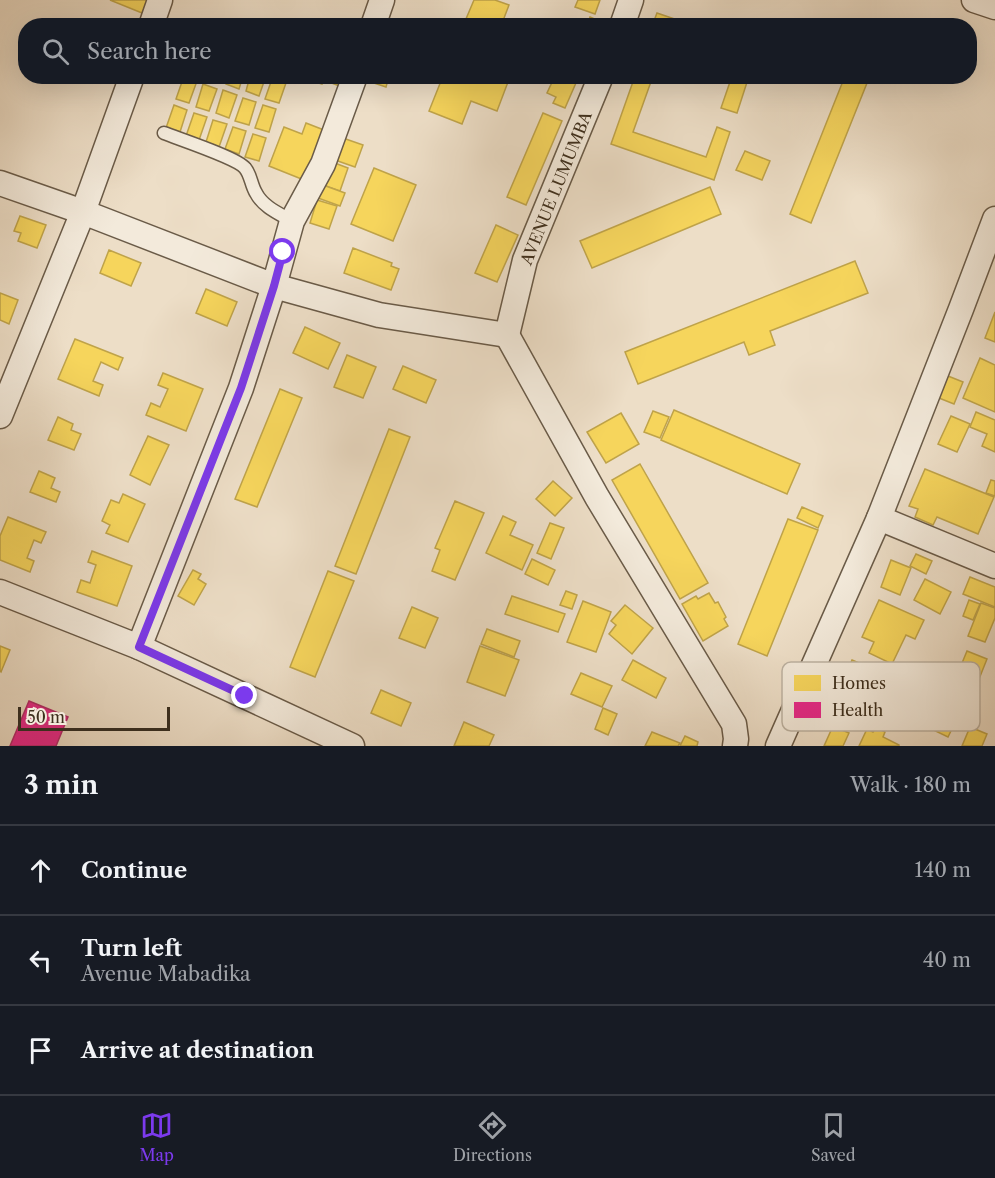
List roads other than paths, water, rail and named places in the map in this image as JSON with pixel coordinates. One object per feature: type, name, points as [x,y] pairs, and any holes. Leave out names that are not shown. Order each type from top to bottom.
[{"type":"street","points":[[154,18],[160,0]]},
{"type":"street","points":[[376,18],[382,0]]},
{"type":"street","points":[[625,18],[631,0]]},
{"type":"street","points":[[974,0],[995,7]]},
{"type":"street","points":[[0,416],[83,212],[129,84]]},
{"type":"street","points":[[139,647],[241,388],[292,221],[323,164],[352,84]]},
{"type":"street","name":"AVENUE LUMUMBA","points":[[507,335],[525,260],[598,84]]},
{"type":"street","points":[[0,183],[83,212],[274,286],[379,315],[507,335],[597,497],[734,724],[735,746]]},
{"type":"street","points":[[815,662],[879,518],[995,219]]},
{"type":"street","points":[[879,518],[995,566]]},
{"type":"street","points":[[0,592],[139,647],[352,746]]},
{"type":"street","points":[[778,746],[785,731]]},
{"type":"lane","points":[[164,133],[244,166],[256,194],[266,206],[292,221]]}]
